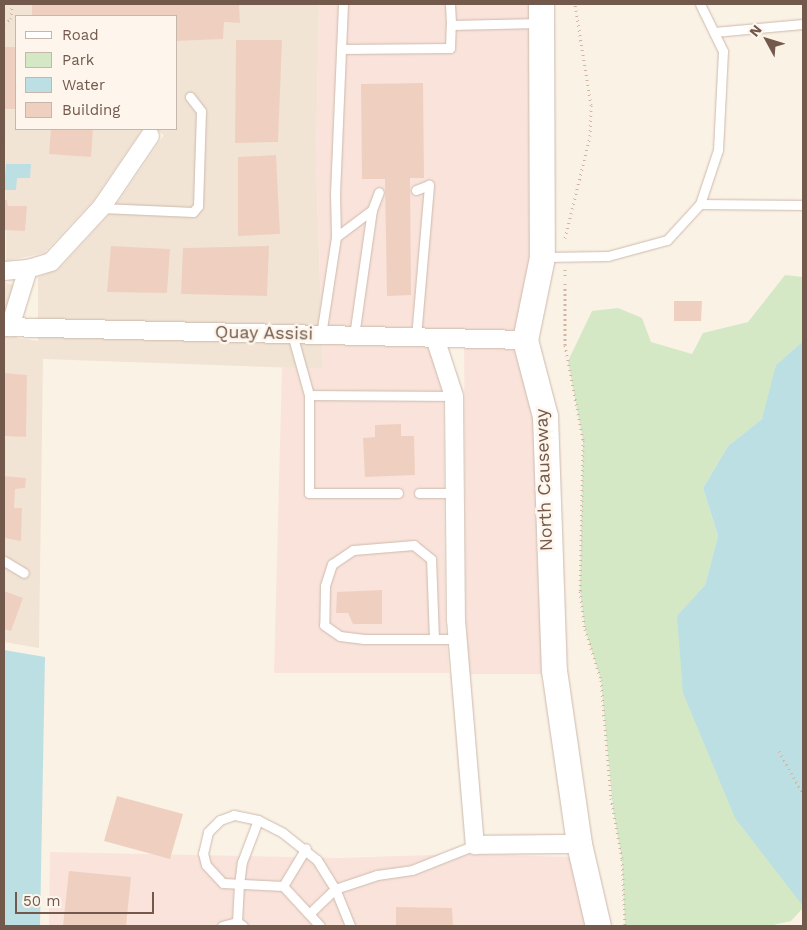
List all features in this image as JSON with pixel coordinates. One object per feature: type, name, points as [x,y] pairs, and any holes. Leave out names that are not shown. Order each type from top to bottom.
[{"type":"main road","name":"North Causeway","points":[[541,13],[553,257],[525,340],[545,416],[554,670],[579,844],[598,926]]},
{"type":"street","points":[[5,271],[28,269],[51,262],[101,208],[150,136]]},
{"type":"street","points":[[7,327],[28,269]]},
{"type":"street","name":"Quay Assisi","points":[[7,327],[525,340]]},
{"type":"street","points":[[435,338],[454,396],[457,639],[475,845],[579,844]]},
{"type":"lane","points":[[321,335],[336,237],[343,4]]},
{"type":"lane","points":[[341,49],[450,48],[450,4]]},
{"type":"lane","points":[[553,257],[608,256],[667,240],[700,204],[718,150],[723,52],[700,4]]},
{"type":"lane","points":[[451,25],[541,13]]},
{"type":"lane","points":[[714,32],[803,24]]},
{"type":"lane","points":[[101,208],[193,212],[198,206],[201,111],[190,97]]},
{"type":"lane","points":[[416,190],[429,184],[416,337]]},
{"type":"lane","points":[[354,336],[372,210],[379,192]]},
{"type":"lane","points":[[700,204],[803,205]]},
{"type":"lane","points":[[336,237],[372,210]]},
{"type":"lane","points":[[292,334],[309,395],[309,493],[398,493]]},
{"type":"lane","points":[[309,395],[454,396]]},
{"type":"lane","points":[[419,493],[454,493]]},
{"type":"lane","points":[[434,639],[431,559],[414,545],[353,550],[332,564],[324,586],[324,624],[340,636],[364,639],[434,639],[457,639]]},
{"type":"lane","points":[[4,561],[24,573]]},
{"type":"lane","points":[[320,926],[283,886],[223,883],[206,865],[203,853],[208,832],[220,820],[234,815],[258,820],[306,848],[335,889],[350,926]]},
{"type":"lane","points":[[222,926],[240,924],[239,885],[242,862],[258,820]]},
{"type":"lane","points":[[310,914],[335,889],[377,875],[412,870],[475,845]]},
{"type":"lane","points":[[283,886],[306,848]]},
{"type":"path","points":[[4,24],[11,19],[12,4]]},
{"type":"path","points":[[575,4],[591,105],[590,136],[582,180],[553,257],[565,345],[583,440],[580,591],[585,629],[601,680],[611,798],[622,859],[625,926]]},
{"type":"path","points":[[779,751],[803,794]]},
{"type":"shaded area","points":[[4,4],[319,4],[316,161],[323,369],[43,359],[39,648],[4,642],[4,282],[13,285],[17,280],[17,338],[38,341],[38,277],[59,269],[109,215],[164,135],[156,130],[178,130],[178,15],[15,15],[15,130],[141,130],[93,201],[44,253],[6,261]]},
{"type":"shaded area","points":[[319,4],[531,4],[532,351],[538,587],[544,674],[470,674],[466,621],[464,332],[443,330],[445,619],[449,673],[274,673],[282,367],[323,369],[316,161]]},
{"type":"shaded area","points":[[50,852],[341,858],[460,854],[572,857],[587,926],[49,926]]},
{"type":"green space","points":[[785,275],[803,277],[803,341],[776,365],[772,393],[762,419],[728,446],[703,488],[718,536],[705,585],[677,617],[803,898],[803,908],[791,921],[769,926],[625,926],[622,859],[613,809],[601,680],[585,629],[580,591],[583,440],[568,361],[592,311],[618,308],[642,318],[651,342],[692,354],[703,333],[748,322]]},
{"type":"water","points":[[6,164],[31,164],[30,178],[17,178],[16,190],[4,190]]},
{"type":"water","points":[[803,341],[803,906],[735,818],[683,693],[677,616],[705,585],[718,536],[703,488],[728,446],[762,419],[776,365]]},
{"type":"water","points":[[4,650],[45,657],[40,926],[4,926]]},
{"type":"building","points":[[32,4],[239,4],[240,23],[224,22],[223,39],[178,41],[178,15],[32,15]]},
{"type":"building","points":[[236,40],[282,40],[278,142],[235,143]]},
{"type":"building","points":[[4,47],[15,47],[15,109],[4,109]]},
{"type":"building","points":[[423,83],[424,178],[410,178],[411,295],[387,296],[385,179],[362,179],[361,84]]},
{"type":"building","points":[[51,130],[93,130],[91,157],[49,154]]},
{"type":"building","points":[[276,155],[280,234],[238,236],[238,157]]},
{"type":"building","points":[[4,200],[7,200],[8,206],[27,206],[25,231],[4,230]]},
{"type":"building","points":[[111,246],[170,249],[167,293],[107,292]]},
{"type":"building","points":[[269,246],[267,296],[181,294],[183,248]]},
{"type":"building","points":[[674,301],[702,301],[701,321],[674,321]]},
{"type":"building","points":[[4,373],[27,375],[26,437],[4,436]]},
{"type":"building","points":[[401,424],[401,436],[414,436],[415,475],[365,477],[363,438],[375,437],[375,425]]},
{"type":"building","points":[[4,476],[26,478],[25,488],[15,489],[14,508],[22,508],[21,541],[4,538]]},
{"type":"building","points":[[382,590],[382,624],[353,624],[348,613],[336,613],[337,592]]},
{"type":"building","points":[[4,591],[23,598],[11,631],[4,629]]},
{"type":"building","points":[[117,796],[183,814],[170,859],[104,841]]},
{"type":"building","points":[[69,871],[131,877],[126,926],[63,926]]},
{"type":"building","points":[[396,907],[452,908],[453,926],[396,926]]}]
